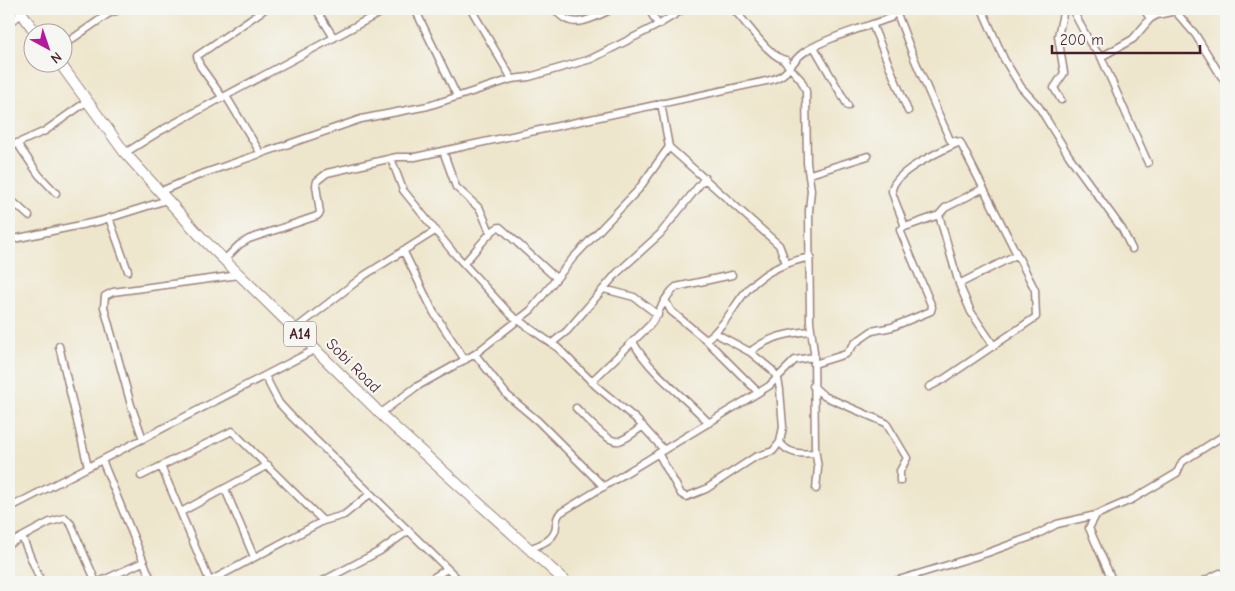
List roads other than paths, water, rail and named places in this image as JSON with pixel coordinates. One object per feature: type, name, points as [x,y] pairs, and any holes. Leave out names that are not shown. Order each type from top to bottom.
[{"type":"highway","points":[[20,11],[28,22]]},
{"type":"highway","name":"Sobi Road","points":[[66,72],[125,153],[166,200],[224,260],[381,413],[566,582]]},
{"type":"street","points":[[72,39],[108,14],[121,9]]},
{"type":"street","points":[[261,154],[254,138],[200,66],[197,56],[265,9]]},
{"type":"street","points":[[316,9],[334,38]]},
{"type":"street","points":[[125,153],[162,130],[387,9]]},
{"type":"street","points":[[415,9],[457,96]]},
{"type":"street","points":[[472,9],[512,79]]},
{"type":"street","points":[[555,9],[564,20],[575,23],[612,9]]},
{"type":"street","points":[[649,9],[658,25]]},
{"type":"street","points":[[159,192],[361,118],[428,106],[512,79],[591,58],[658,25],[684,9]]},
{"type":"street","points":[[733,9],[779,59],[784,61],[795,60]]},
{"type":"street","points":[[982,9],[1004,59],[1017,80],[1039,107],[1069,156],[1122,229],[1132,249]]},
{"type":"street","points":[[1061,100],[1054,88],[1064,73],[1058,36],[1064,9]]},
{"type":"street","points":[[1072,9],[1090,43],[1102,57],[1148,163]]},
{"type":"street","points":[[1144,9],[1150,19]]},
{"type":"street","points":[[1102,57],[1133,39],[1150,19],[1175,10],[1194,9],[1187,22]]},
{"type":"street","points":[[224,260],[239,245],[249,239],[317,216],[320,213],[316,185],[317,181],[327,174],[391,158],[415,157],[443,152],[772,80],[782,76],[790,69],[795,60],[814,47],[890,18],[896,10]]},
{"type":"street","points":[[896,10],[921,75],[950,140],[960,142]]},
{"type":"street","points":[[1175,10],[1187,22],[1226,84]]},
{"type":"street","points":[[9,23],[20,11]]},
{"type":"street","points":[[890,18],[901,23]]},
{"type":"street","points":[[872,24],[908,111]]},
{"type":"street","points":[[814,47],[848,106]]},
{"type":"street","points":[[784,61],[801,80],[806,91],[807,163],[810,174],[811,331],[814,360],[813,386],[818,468],[816,489]]},
{"type":"street","points":[[56,193],[11,144],[45,131],[86,102]]},
{"type":"street","points":[[381,413],[416,387],[475,354],[518,318],[531,310],[556,278],[638,190],[669,147],[670,143],[661,103]]},
{"type":"street","points":[[929,387],[994,346],[1036,316],[1035,290],[960,142]]},
{"type":"street","points":[[905,227],[898,205],[892,195],[892,188],[895,182],[925,159],[960,142]]},
{"type":"street","points":[[669,147],[780,244],[786,264]]},
{"type":"street","points":[[443,152],[456,187],[480,209],[490,232]]},
{"type":"street","points":[[810,174],[868,156]]},
{"type":"street","points":[[391,158],[403,190],[435,231],[512,315],[552,343],[591,382],[643,426],[661,452],[682,494],[686,497],[706,489],[755,458],[773,452],[780,442],[783,416],[778,379],[766,364],[750,352],[714,333]]},
{"type":"street","points":[[552,343],[568,331],[617,273],[660,234],[705,178]]},
{"type":"street","points":[[529,549],[552,536],[555,532],[557,516],[560,513],[778,379],[795,360],[814,360],[846,354],[855,343],[872,332],[892,327],[931,311],[932,306],[900,230],[939,215],[945,208],[982,188]]},
{"type":"street","points":[[9,199],[29,216]]},
{"type":"street","points":[[9,240],[109,218],[166,200]]},
{"type":"street","points":[[939,215],[959,284],[971,312],[994,346]]},
{"type":"street","points":[[109,218],[128,270]]},
{"type":"street","points":[[464,263],[481,247],[490,232],[496,227],[500,227],[556,278]]},
{"type":"street","points":[[296,329],[365,275],[403,250],[416,245],[435,231]]},
{"type":"street","points":[[403,250],[434,314],[465,360]]},
{"type":"street","points":[[959,284],[1016,255]]},
{"type":"street","points":[[706,340],[714,333],[750,288],[786,264],[810,257]]},
{"type":"street","points":[[143,439],[131,405],[104,307],[105,296],[113,292],[239,275]]},
{"type":"street","points":[[591,382],[634,342],[659,313],[665,300],[676,287],[732,275]]},
{"type":"street","points":[[604,289],[634,297],[659,313]]},
{"type":"street","points":[[665,300],[668,309],[692,331],[706,340],[758,392]]},
{"type":"street","points":[[659,313],[668,309]]},
{"type":"street","points":[[750,352],[774,338],[790,333],[811,331]]},
{"type":"street","points":[[634,342],[638,350],[709,423]]},
{"type":"street","points":[[59,346],[88,467]]},
{"type":"street","points":[[9,508],[316,348]]},
{"type":"street","points":[[626,350],[638,350]]},
{"type":"street","points":[[475,354],[507,395],[538,421],[604,487]]},
{"type":"street","points":[[265,376],[279,403],[290,415],[461,582]]},
{"type":"street","points":[[813,386],[824,396],[886,423],[907,458],[900,471],[900,481]]},
{"type":"street","points":[[576,408],[600,432],[614,442],[620,441],[643,426]]},
{"type":"street","points":[[141,476],[230,431],[323,521]]},
{"type":"street","points":[[892,582],[994,551],[1036,535],[1057,524],[1096,515],[1133,499],[1177,474],[1182,462],[1226,434]]},
{"type":"street","points":[[780,442],[782,446],[796,453],[816,453]]},
{"type":"street","points":[[102,460],[152,582]]},
{"type":"street","points":[[161,466],[210,582],[323,521],[344,515],[370,494]]},
{"type":"street","points":[[181,512],[268,466]]},
{"type":"street","points":[[225,490],[254,557]]},
{"type":"street","points":[[1096,515],[1090,528],[1113,582]]},
{"type":"street","points":[[9,544],[50,522],[65,518],[70,524],[98,582],[143,562]]},
{"type":"street","points":[[321,582],[380,551],[408,531]]},
{"type":"street","points":[[22,537],[42,582]]},
{"type":"street","points":[[426,582],[448,569]]},
{"type":"street","points":[[1202,582],[1226,569]]},
{"type":"street","points":[[1220,572],[1226,577]]}]
